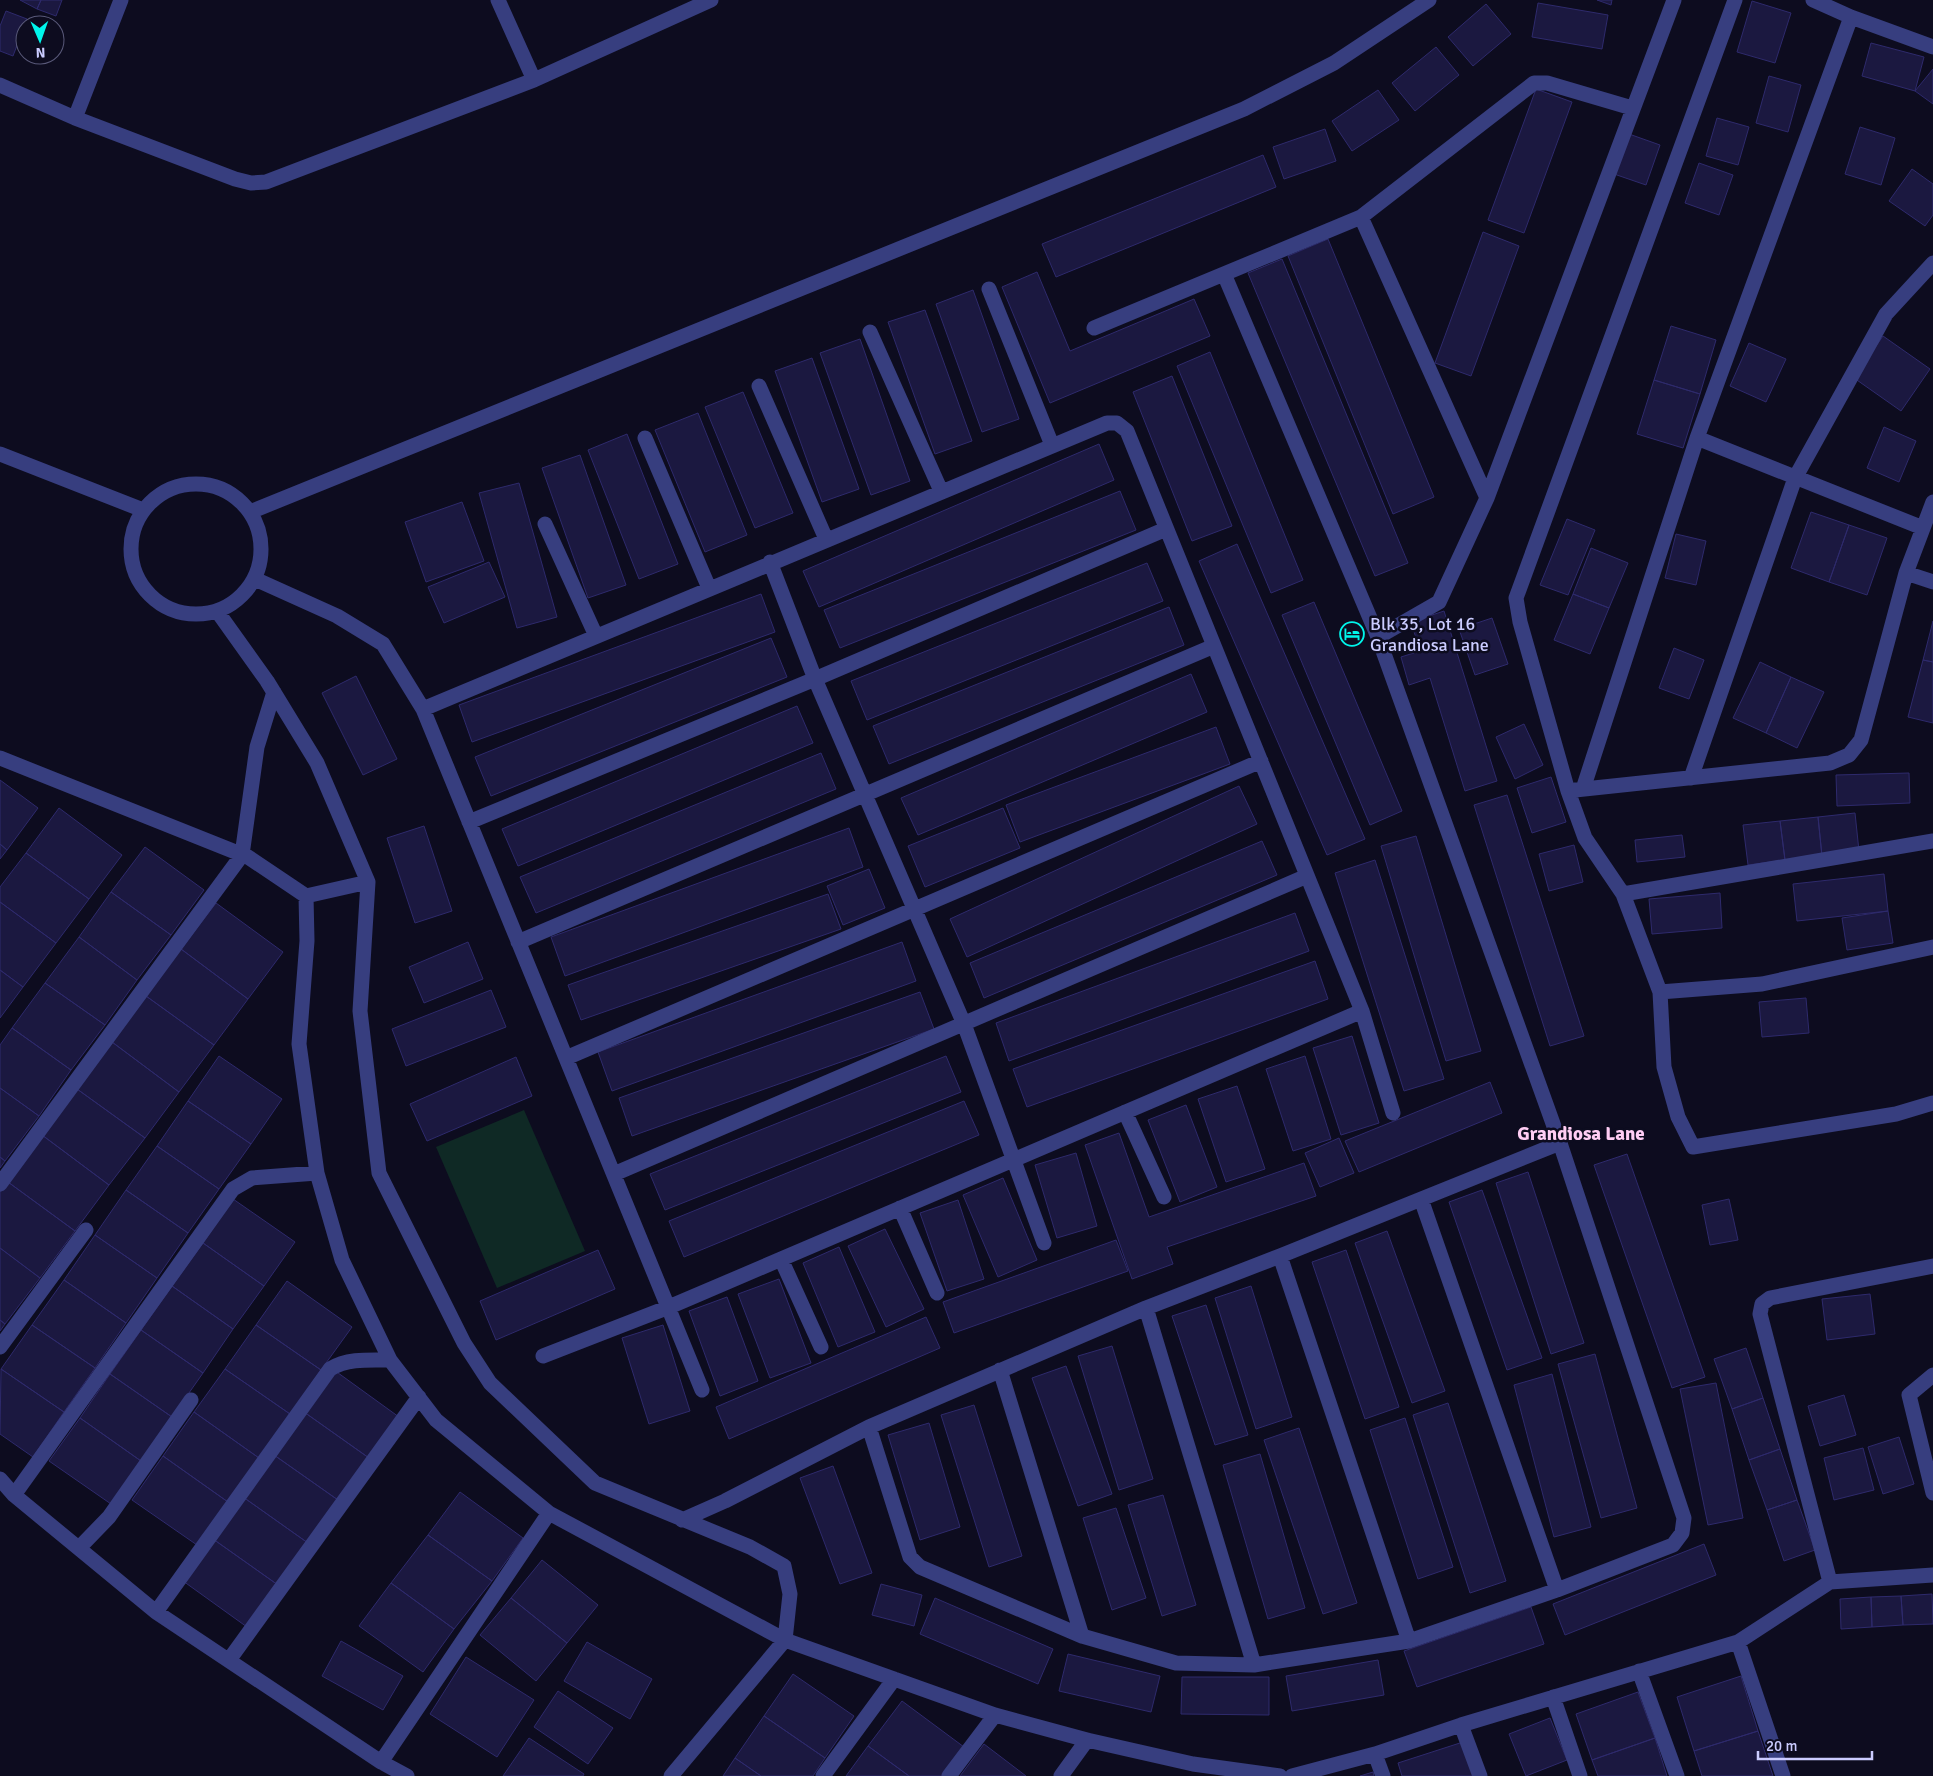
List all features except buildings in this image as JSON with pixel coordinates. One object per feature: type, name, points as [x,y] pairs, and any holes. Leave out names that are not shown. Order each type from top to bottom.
[{"type":"street","points":[[75,118],[120,0]]},
{"type":"street","points":[[498,0],[534,80]]},
{"type":"street","points":[[0,85],[75,118],[235,179],[251,183],[266,182],[534,80],[711,0]]},
{"type":"street","points":[[250,512],[1244,109],[1334,63],[1429,0]]},
{"type":"street","points":[[1378,637],[1439,602],[1487,498],[1674,0]]},
{"type":"street","points":[[1735,0],[1516,598],[1520,622],[1568,791],[1585,838],[1623,894],[1660,992],[1664,1067],[1678,1117],[1693,1147],[1896,1114],[1933,1103]]},
{"type":"street","points":[[1813,0],[1852,17],[1933,46]]},
{"type":"street","points":[[1584,789],[1697,438],[1852,17]]},
{"type":"street","points":[[1094,328],[1361,217],[1534,83],[1547,83],[1632,108]]},
{"type":"street","points":[[1361,217],[1487,498]]},
{"type":"street","points":[[1691,778],[1795,478],[1886,314],[1933,263]]},
{"type":"street","points":[[870,1426],[910,1557],[920,1567],[1082,1636],[1176,1662],[1254,1665],[1409,1641],[1557,1590],[1673,1545],[1682,1533],[1684,1518],[1560,1143],[1378,637],[1224,274]]},
{"type":"street","points":[[990,289],[1052,445]]},
{"type":"street","points":[[870,332],[941,491]]},
{"type":"street","points":[[759,386],[826,539]]},
{"type":"street","points":[[423,709],[1052,445],[1107,423],[1117,423],[1127,431],[1362,1011],[1393,1113]]},
{"type":"street","points":[[645,438],[709,588]]},
{"type":"street","points":[[1697,438],[1923,528]]},
{"type":"street","points":[[0,454],[144,510]]},
{"type":"street","points":[[188,484],[206,484],[223,489],[238,499],[250,512],[258,528],[262,544],[260,562],[255,578],[245,592],[232,603],[217,611],[196,614],[176,611],[158,601],[143,587],[133,569],[130,548],[134,528],[144,510],[156,497],[171,489],[188,484]]},
{"type":"street","points":[[1568,791],[1830,763],[1849,755],[1861,740],[1906,573],[1933,502]]},
{"type":"street","points":[[545,524],[596,636]]},
{"type":"street","points":[[469,822],[815,679],[1166,529]]},
{"type":"street","points":[[770,562],[815,679],[866,793],[964,1024],[1044,1243]]},
{"type":"street","points":[[1906,573],[1933,582]]},
{"type":"street","points":[[255,578],[338,616],[382,644],[423,709],[702,1390]]},
{"type":"street","points":[[217,611],[274,692],[317,764],[368,882],[360,1010],[379,1173],[464,1343],[490,1383],[595,1483],[750,1547],[784,1566],[790,1594],[784,1640],[671,1776]]},
{"type":"street","points":[[518,942],[1214,646]]},
{"type":"street","points":[[0,1184],[242,854],[257,747],[274,692]]},
{"type":"street","points":[[0,758],[242,854],[306,896],[368,882]]},
{"type":"street","points":[[566,1058],[1260,761]]},
{"type":"street","points":[[1623,894],[1933,841]]},
{"type":"street","points":[[614,1174],[1307,876]]},
{"type":"street","points":[[306,896],[307,941],[298,1044],[316,1173],[342,1260],[390,1360],[436,1420],[549,1513],[784,1640],[995,1715],[1087,1740],[1192,1772],[1280,1776]]},
{"type":"street","points":[[1660,992],[1762,984],[1933,947]]},
{"type":"street","points":[[543,1356],[669,1307],[1362,1011]]},
{"type":"street","points":[[1125,1112],[1164,1197]]},
{"type":"street","points":[[682,1520],[725,1501],[870,1426],[1000,1370],[1146,1308],[1560,1143]]},
{"type":"street","points":[[14,1495],[233,1189],[252,1178],[316,1173]]},
{"type":"street","points":[[1421,1199],[1557,1590]]},
{"type":"street","points":[[900,1208],[937,1293]]},
{"type":"street","points":[[0,1347],[86,1230]]},
{"type":"street","points":[[1280,1256],[1409,1641]]},
{"type":"street","points":[[781,1259],[821,1347]]},
{"type":"street","points":[[1830,1582],[1760,1314],[1762,1304],[1770,1298],[1933,1266]]},
{"type":"street","points":[[1146,1308],[1254,1665]]},
{"type":"street","points":[[156,1612],[330,1369],[338,1364],[352,1361],[390,1360]]},
{"type":"street","points":[[1000,1370],[1082,1636]]},
{"type":"street","points":[[1933,1375],[1909,1395],[1933,1493]]},
{"type":"street","points":[[229,1660],[419,1397]]},
{"type":"street","points":[[79,1548],[109,1517],[191,1400]]},
{"type":"street","points":[[0,1479],[14,1495],[156,1612],[381,1762],[407,1776]]},
{"type":"street","points":[[381,1762],[549,1513]]},
{"type":"street","points":[[1292,1776],[1375,1754],[1461,1725],[1738,1642],[1830,1582],[1933,1575]]},
{"type":"street","points":[[1738,1642],[1783,1776]]},
{"type":"street","points":[[1639,1672],[1677,1776]]},
{"type":"street","points":[[823,1776],[894,1679]]},
{"type":"street","points":[[1553,1697],[1580,1776]]},
{"type":"street","points":[[949,1776],[995,1715]]},
{"type":"street","points":[[1461,1725],[1480,1776]]},
{"type":"street","points":[[1061,1776],[1087,1740]]},
{"type":"street","points":[[1375,1754],[1383,1776]]},
{"type":"green space","points":[[524,1110],[585,1251],[497,1288],[436,1147]]},
{"type":"place","name":"Blk 35, Lot 16 Grandiosa Lane","points":[[1352,634]]},
{"type":"district","name":"Grandiosa Lane","points":[[1581,1134]]}]
